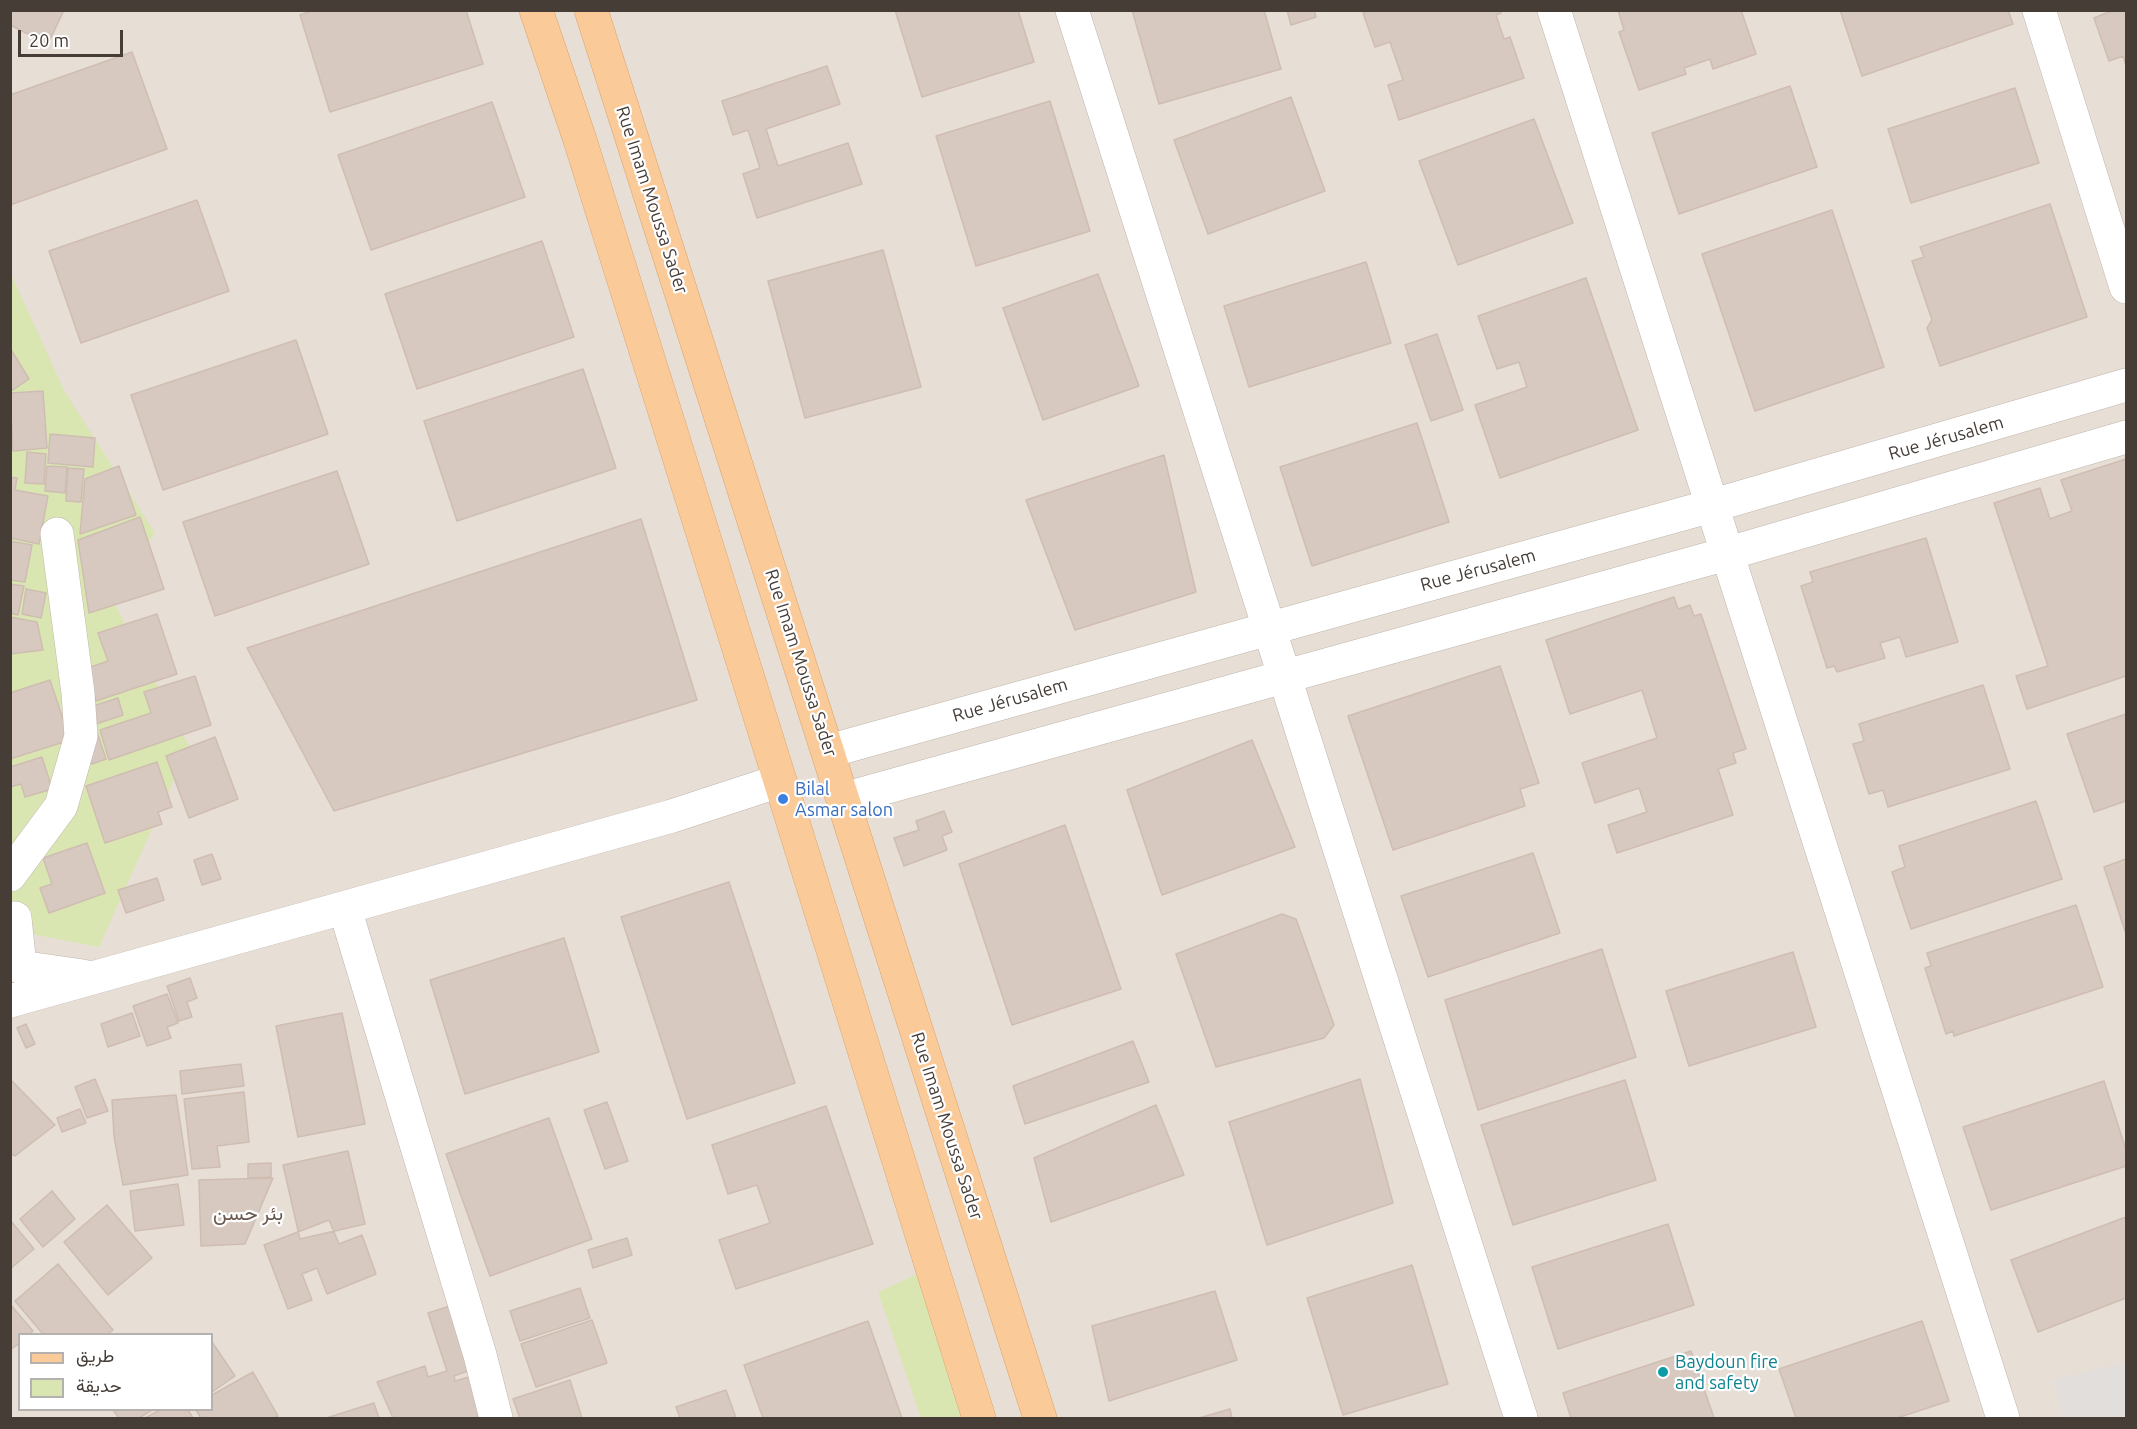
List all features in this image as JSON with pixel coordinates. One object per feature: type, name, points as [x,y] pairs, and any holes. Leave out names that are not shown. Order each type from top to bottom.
[{"type":"main road","points":[[536,10],[580,141],[979,1419]]},
{"type":"main road","name":"Rue Imam Moussa Sader","points":[[591,10],[1040,1419]]},
{"type":"street","points":[[1071,10],[1521,1419]]},
{"type":"street","points":[[1554,10],[2003,1419]]},
{"type":"street","points":[[2039,10],[2127,287]]},
{"type":"street","name":"Rue Jérusalem","points":[[829,751],[1711,506],[2127,385]]},
{"type":"street","points":[[844,799],[1726,554],[2127,437]]},
{"type":"street","points":[[10,875],[61,806],[81,736],[78,693],[57,534]]},
{"type":"street","points":[[10,1001],[672,816],[779,781]]},
{"type":"street","points":[[345,909],[480,1355],[496,1419]]},
{"type":"street","points":[[12,910],[20,967],[97,978]]},
{"type":"shaded area","points":[[10,11],[2126,11],[2126,1418],[11,1418]]},
{"type":"shaded area","points":[[2126,1362],[2126,1418],[2063,1418],[2054,1380]]},
{"type":"green space","points":[[10,272],[65,392],[155,533],[111,597],[189,746],[99,947],[11,930]]},
{"type":"green space","points":[[920,1273],[961,1418],[921,1418],[878,1292]]},
{"type":"building","points":[[10,10],[64,10],[48,44],[10,25]]},
{"type":"building","points":[[314,10],[466,10],[483,64],[330,112],[300,15]]},
{"type":"building","points":[[895,10],[1018,10],[1034,62],[922,97]]},
{"type":"building","points":[[1132,10],[1264,10],[1281,69],[1159,104]]},
{"type":"building","points":[[1287,10],[1314,10],[1316,17],[1291,25]]},
{"type":"building","points":[[1369,10],[1500,10],[1501,13],[1496,15],[1504,39],[1510,37],[1524,78],[1399,120],[1388,85],[1403,80],[1390,42],[1375,47],[1363,13]]},
{"type":"building","points":[[1618,10],[1741,10],[1756,54],[1713,69],[1710,59],[1684,68],[1686,74],[1639,90],[1619,32],[1624,30]]},
{"type":"building","points":[[1840,10],[2008,10],[2013,24],[1862,76]]},
{"type":"building","points":[[2114,10],[2126,10],[2126,66],[2123,56],[2109,61],[2094,18]]},
{"type":"building","points":[[132,52],[167,149],[10,205],[10,95]]},
{"type":"building","points":[[827,66],[840,104],[766,129],[778,166],[848,143],[862,184],[757,218],[743,174],[760,168],[748,130],[733,135],[722,101]]},
{"type":"building","points":[[1790,86],[1817,167],[1679,214],[1652,133]]},
{"type":"building","points":[[2015,88],[2039,163],[1911,203],[1888,129]]},
{"type":"building","points":[[1291,97],[1325,191],[1208,234],[1174,140]]},
{"type":"building","points":[[1050,101],[1090,231],[976,266],[936,136]]},
{"type":"building","points":[[492,102],[525,197],[371,250],[338,155]]},
{"type":"building","points":[[1534,119],[1573,223],[1458,265],[1419,161]]},
{"type":"building","points":[[197,200],[229,291],[81,343],[49,251]]},
{"type":"building","points":[[2050,204],[2087,317],[1940,366],[1927,328],[1932,320],[1912,261],[1924,257],[1920,247]]},
{"type":"building","points":[[1832,210],[1884,367],[1755,411],[1702,254]]},
{"type":"building","points":[[542,241],[574,337],[417,389],[385,294]]},
{"type":"building","points":[[883,250],[921,387],[805,418],[768,281]]},
{"type":"building","points":[[1366,262],[1391,343],[1249,387],[1224,306]]},
{"type":"building","points":[[1098,274],[1139,386],[1043,420],[1003,308]]},
{"type":"building","points":[[1586,278],[1638,430],[1500,478],[1475,405],[1527,387],[1519,362],[1497,369],[1478,316]]},
{"type":"building","points":[[1437,334],[1463,410],[1431,421],[1405,345]]},
{"type":"building","points":[[296,340],[328,434],[163,490],[131,395]]},
{"type":"building","points":[[10,348],[29,379],[13,390],[10,387]]},
{"type":"building","points":[[583,369],[616,468],[457,521],[424,421]]},
{"type":"building","points":[[43,391],[47,448],[13,451],[10,393]]},
{"type":"building","points":[[1417,423],[1449,522],[1312,566],[1280,467]]},
{"type":"building","points":[[50,434],[95,438],[93,467],[48,463]]},
{"type":"building","points":[[27,452],[46,454],[44,484],[25,483]]},
{"type":"building","points":[[1164,455],[1196,592],[1075,630],[1026,500]]},
{"type":"building","points":[[2126,459],[2126,676],[2027,709],[2016,676],[2048,666],[1994,503],[2040,488],[2050,519],[2072,511],[2061,480]]},
{"type":"building","points":[[47,466],[67,467],[65,493],[45,491]]},
{"type":"building","points":[[119,466],[136,515],[80,534],[85,479]]},
{"type":"building","points":[[68,468],[84,469],[81,502],[66,501]]},
{"type":"building","points":[[337,471],[369,564],[215,616],[183,522]]},
{"type":"building","points":[[10,477],[17,478],[15,490],[48,496],[39,544],[10,538]]},
{"type":"building","points":[[140,517],[164,589],[89,613],[78,540]]},
{"type":"building","points":[[641,519],[697,700],[334,811],[247,648]]},
{"type":"building","points":[[1926,538],[1958,642],[1906,657],[1900,637],[1880,643],[1885,658],[1837,672],[1834,666],[1827,668],[1801,586],[1813,582],[1810,572]]},
{"type":"building","points":[[10,541],[32,545],[25,582],[10,580]]},
{"type":"building","points":[[10,584],[24,586],[18,615],[10,613]]},
{"type":"building","points":[[26,589],[46,593],[41,618],[22,614]]},
{"type":"building","points":[[1674,597],[1678,609],[1690,605],[1694,616],[1701,614],[1746,749],[1733,753],[1736,763],[1718,769],[1733,815],[1617,853],[1608,825],[1647,812],[1639,788],[1595,803],[1582,763],[1657,738],[1642,690],[1570,714],[1546,640]]},
{"type":"building","points":[[157,614],[177,674],[96,701],[85,669],[108,661],[98,633]]},
{"type":"building","points":[[10,617],[37,622],[43,650],[10,654]]},
{"type":"building","points":[[1500,666],[1539,783],[1520,789],[1525,806],[1393,850],[1348,716]]},
{"type":"building","points":[[195,676],[211,725],[109,760],[100,730],[151,713],[144,692]]},
{"type":"building","points":[[50,680],[70,740],[10,759],[10,693]]},
{"type":"building","points":[[1983,685],[2010,769],[1888,807],[1883,790],[1869,794],[1853,744],[1864,741],[1859,724]]},
{"type":"building","points":[[118,698],[123,715],[90,726],[84,709]]},
{"type":"building","points":[[2126,714],[2126,801],[2094,812],[2067,734]]},
{"type":"building","points":[[97,732],[106,759],[92,764],[83,737]]},
{"type":"building","points":[[215,737],[238,799],[189,818],[166,756]]},
{"type":"building","points":[[1252,740],[1295,847],[1162,895],[1127,790]]},
{"type":"building","points":[[42,757],[52,789],[25,797],[21,784],[10,787],[10,767]]},
{"type":"building","points":[[157,762],[172,807],[158,812],[162,824],[105,843],[86,786]]},
{"type":"building","points":[[2036,801],[2062,879],[1911,929],[1892,872],[1905,867],[1899,846]]},
{"type":"building","points":[[944,811],[952,832],[942,836],[947,850],[904,866],[894,838],[919,830],[916,821]]},
{"type":"building","points":[[1065,825],[1121,989],[1012,1025],[959,864]]},
{"type":"building","points":[[87,843],[105,893],[49,913],[40,888],[52,884],[43,858]]},
{"type":"building","points":[[1533,853],[1560,933],[1428,977],[1401,896]]},
{"type":"building","points":[[212,854],[221,879],[202,885],[194,860]]},
{"type":"building","points":[[2126,859],[2126,934],[2104,867]]},
{"type":"building","points":[[157,878],[164,900],[126,913],[118,890]]},
{"type":"building","points":[[729,882],[795,1083],[687,1119],[621,917]]},
{"type":"building","points":[[2076,905],[2103,987],[1954,1036],[1953,1031],[1946,1034],[1925,968],[1931,966],[1927,953]]},
{"type":"building","points":[[1282,914],[1296,919],[1334,1025],[1324,1038],[1216,1067],[1176,954]]},
{"type":"building","points":[[564,938],[599,1052],[465,1094],[430,980]]},
{"type":"building","points":[[1602,949],[1636,1057],[1478,1110],[1445,1000]]},
{"type":"building","points":[[1793,952],[1816,1027],[1689,1066],[1666,991]]},
{"type":"building","points":[[190,978],[197,998],[187,1002],[192,1017],[179,1021],[167,986]]},
{"type":"building","points":[[167,994],[178,1023],[167,1027],[171,1038],[147,1046],[133,1006]]},
{"type":"building","points":[[132,1013],[140,1036],[108,1047],[101,1024]]},
{"type":"building","points":[[342,1013],[365,1124],[298,1137],[276,1026]]},
{"type":"building","points":[[26,1024],[35,1044],[26,1048],[17,1028]]},
{"type":"building","points":[[1133,1041],[1149,1082],[1025,1124],[1013,1086]]},
{"type":"building","points":[[241,1064],[244,1086],[182,1094],[180,1071]]},
{"type":"building","points":[[10,1079],[55,1125],[15,1156],[10,1153]]},
{"type":"building","points":[[95,1079],[108,1111],[87,1118],[75,1087]]},
{"type":"building","points":[[1360,1079],[1393,1203],[1267,1245],[1229,1122]]},
{"type":"building","points":[[1625,1080],[1656,1180],[1513,1225],[1481,1125]]},
{"type":"building","points":[[2104,1081],[2126,1150],[2126,1166],[1991,1210],[1963,1127]]},
{"type":"building","points":[[244,1092],[249,1142],[217,1146],[220,1167],[192,1169],[184,1099]]},
{"type":"building","points":[[176,1095],[188,1175],[123,1185],[114,1136],[112,1100]]},
{"type":"building","points":[[607,1102],[628,1161],[605,1169],[584,1110]]},
{"type":"building","points":[[1156,1105],[1184,1175],[1051,1222],[1034,1158]]},
{"type":"building","points":[[826,1106],[873,1244],[736,1289],[719,1240],[770,1223],[757,1185],[728,1194],[712,1145]]},
{"type":"building","points":[[80,1109],[86,1123],[62,1132],[57,1118]]},
{"type":"building","points":[[549,1118],[592,1239],[490,1276],[446,1154]]},
{"type":"building","points":[[348,1151],[365,1224],[300,1239],[283,1165]]},
{"type":"building","points":[[271,1163],[271,1177],[248,1178],[248,1164]]},
{"type":"building","points":[[273,1178],[245,1244],[201,1246],[199,1180]]},
{"type":"building","points":[[178,1184],[184,1225],[135,1231],[130,1191]]},
{"type":"building","points":[[52,1191],[75,1219],[43,1247],[20,1219]]},
{"type":"building","points":[[107,1205],[152,1258],[108,1295],[64,1242]]},
{"type":"building","points":[[2126,1217],[2126,1298],[2038,1332],[2011,1260]]},
{"type":"building","points":[[10,1220],[34,1249],[10,1269]]},
{"type":"building","points":[[329,1220],[339,1244],[362,1235],[376,1274],[327,1294],[317,1268],[302,1274],[312,1300],[288,1309],[264,1245]]},
{"type":"building","points":[[1668,1224],[1694,1305],[1558,1349],[1532,1267]]},
{"type":"building","points":[[627,1238],[632,1255],[593,1268],[588,1250]]},
{"type":"building","points":[[58,1264],[113,1330],[109,1333],[42,1333],[15,1301]]},
{"type":"building","points":[[1412,1265],[1448,1384],[1343,1415],[1307,1298]]},
{"type":"building","points":[[580,1288],[590,1318],[520,1341],[510,1311]]},
{"type":"building","points":[[1215,1291],[1237,1360],[1109,1401],[1092,1326]]},
{"type":"building","points":[[10,1304],[33,1331],[18,1333],[18,1344],[10,1350]]},
{"type":"building","points":[[450,1306],[471,1370],[454,1376],[455,1381],[472,1376],[486,1418],[393,1418],[377,1382],[425,1366],[428,1377],[447,1371],[428,1313]]},
{"type":"building","points":[[592,1320],[607,1363],[536,1387],[521,1344]]},
{"type":"building","points":[[868,1321],[902,1418],[763,1418],[744,1365]]},
{"type":"building","points":[[1922,1321],[1949,1401],[1897,1418],[1796,1418],[1779,1369]]},
{"type":"building","points":[[213,1343],[235,1376],[213,1391]]},
{"type":"building","name":"Baydoun fire and safety","points":[[1691,1351],[1714,1418],[1571,1418],[1563,1393]]},
{"type":"building","points":[[253,1372],[278,1416],[274,1418],[201,1418],[197,1411],[213,1411],[213,1394]]},
{"type":"building","points":[[570,1380],[582,1418],[520,1418],[513,1399]]},
{"type":"building","points":[[726,1390],[736,1418],[680,1418],[676,1407]]},
{"type":"building","points":[[374,1403],[379,1418],[326,1418]]},
{"type":"building","points":[[1230,1409],[1232,1418],[1199,1418]]},
{"type":"building","points":[[114,1411],[150,1411],[139,1418],[119,1418]]},
{"type":"building","points":[[158,1411],[189,1411],[193,1418],[145,1418]]},
{"type":"place","name":"Bilal Asmar salon","points":[[783,799]]},
{"type":"place","name":"Baydoun fire and safety","points":[[1663,1372]]},
{"type":"district","name":"بئر حسن","points":[[248,1213]]}]
